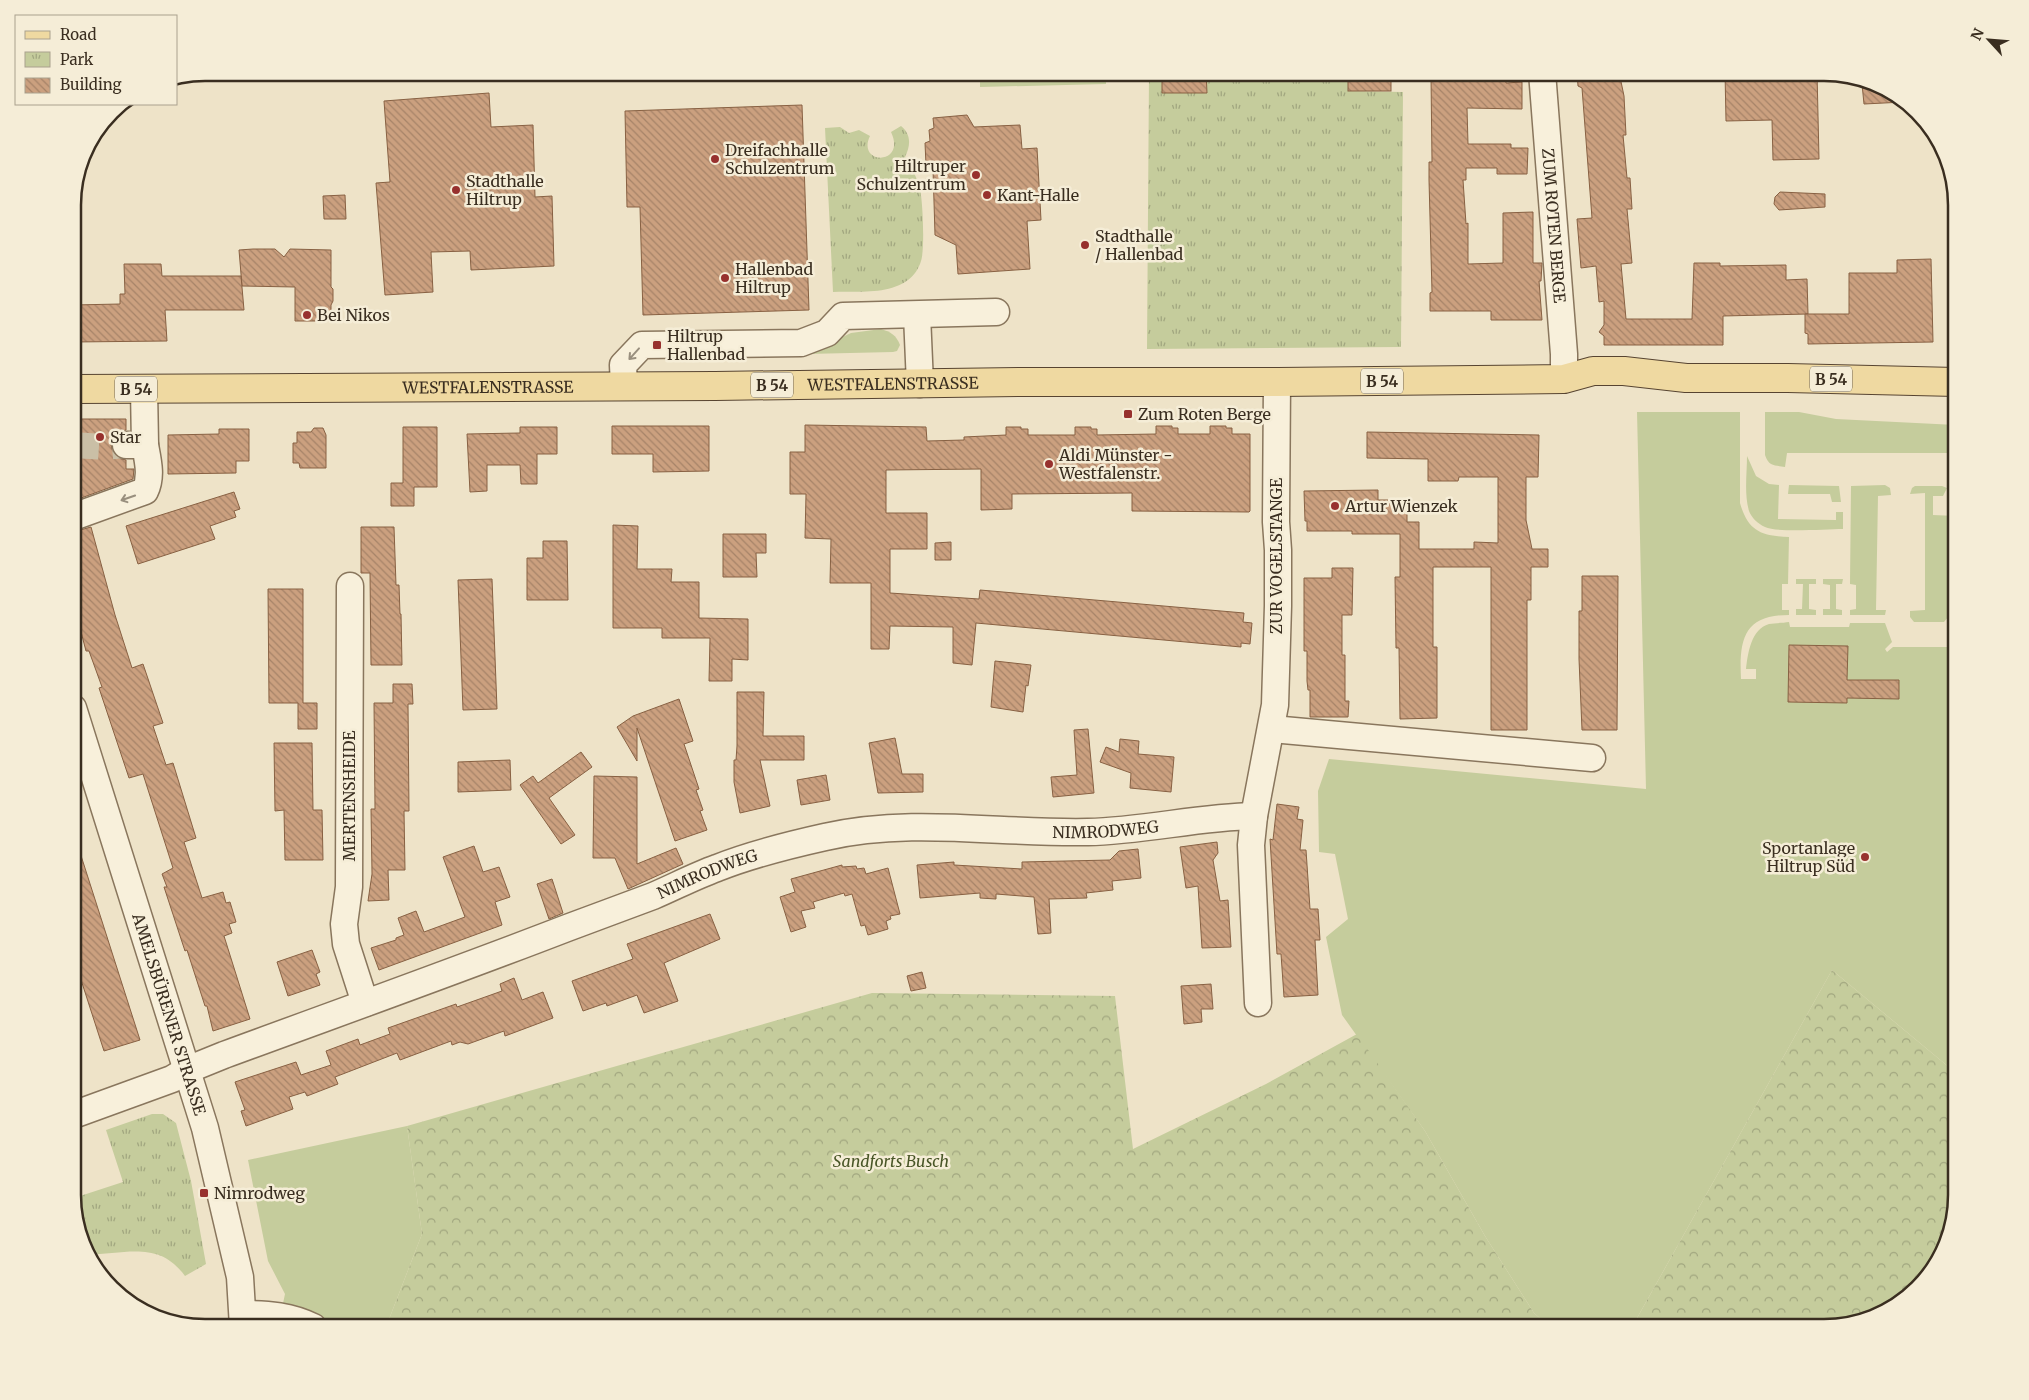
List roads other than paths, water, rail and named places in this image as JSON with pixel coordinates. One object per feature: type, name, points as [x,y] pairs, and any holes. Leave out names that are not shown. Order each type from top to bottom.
[{"type":"main road","name":"WESTFALENSTRASSE","points":[[82,389],[1564,379],[1592,389],[1624,388],[1686,378],[1948,382]]},
{"type":"street","name":"ZUM ROTEN BERGE","points":[[1543,81],[1564,354],[1564,379]]},
{"type":"street","points":[[624,386],[623,365],[642,345],[801,343],[827,333],[843,316],[996,312]]},
{"type":"street","points":[[917,315],[920,384]]},
{"type":"street","name":"ZUR VOGELSTANGE","points":[[1258,1003],[1251,845],[1254,816],[1272,729],[1276,679],[1278,606],[1276,522],[1277,382]]},
{"type":"street","points":[[82,514],[145,492],[149,484],[149,464],[136,445],[144,389]]},
{"type":"street","name":"MERTENSHEIDE","points":[[350,586],[349,887],[344,924],[346,944],[365,1003]]},
{"type":"street","points":[[1272,729],[1592,758]]},
{"type":"street","name":"AMELSBÜRENER STRASSE","points":[[82,737],[205,1128],[240,1277],[244,1319]]},
{"type":"street","name":"NIMRODWEG","points":[[82,1112],[172,1079],[187,1070],[224,1055],[649,897],[718,868],[771,850],[828,836],[870,829],[922,826],[1051,833],[1094,832],[1132,830],[1223,816],[1254,816]]},
{"type":"street","points":[[248,1319],[270,1314],[294,1319]]},
{"type":"tunnel","points":[[82,446],[105,447],[126,445]]},
{"type":"place","name":"Dreifachhalle Schulzentrum","points":[[715,159]]},
{"type":"place","name":"Hiltruper Schulzentrum","points":[[976,175]]},
{"type":"place","name":"Stadthalle Hiltrup","points":[[456,190]]},
{"type":"place","name":"Kant-Halle","points":[[987,195]]},
{"type":"place","name":"Stadthalle / Hallenbad","points":[[1085,245]]},
{"type":"place","name":"Hallenbad Hiltrup","points":[[725,278]]},
{"type":"place","name":"Bei Nikos","points":[[307,315]]},
{"type":"place","name":"Hiltrup Hallenbad","points":[[657,345]]},
{"type":"place","name":"Zum Roten Berge","points":[[1128,414]]},
{"type":"place","name":"Star","points":[[100,437]]},
{"type":"place","name":"Aldi Münster - Westfalenstr.","points":[[1049,464]]},
{"type":"place","name":"Artur Wienzek","points":[[1335,506]]},
{"type":"place","name":"Sportanlage Hiltrup Süd","points":[[1865,857]]},
{"type":"place","name":"Nimrodweg","points":[[204,1193]]},
{"type":"park label","name":"Sandforts Busch","points":[[891,1161]]}]
